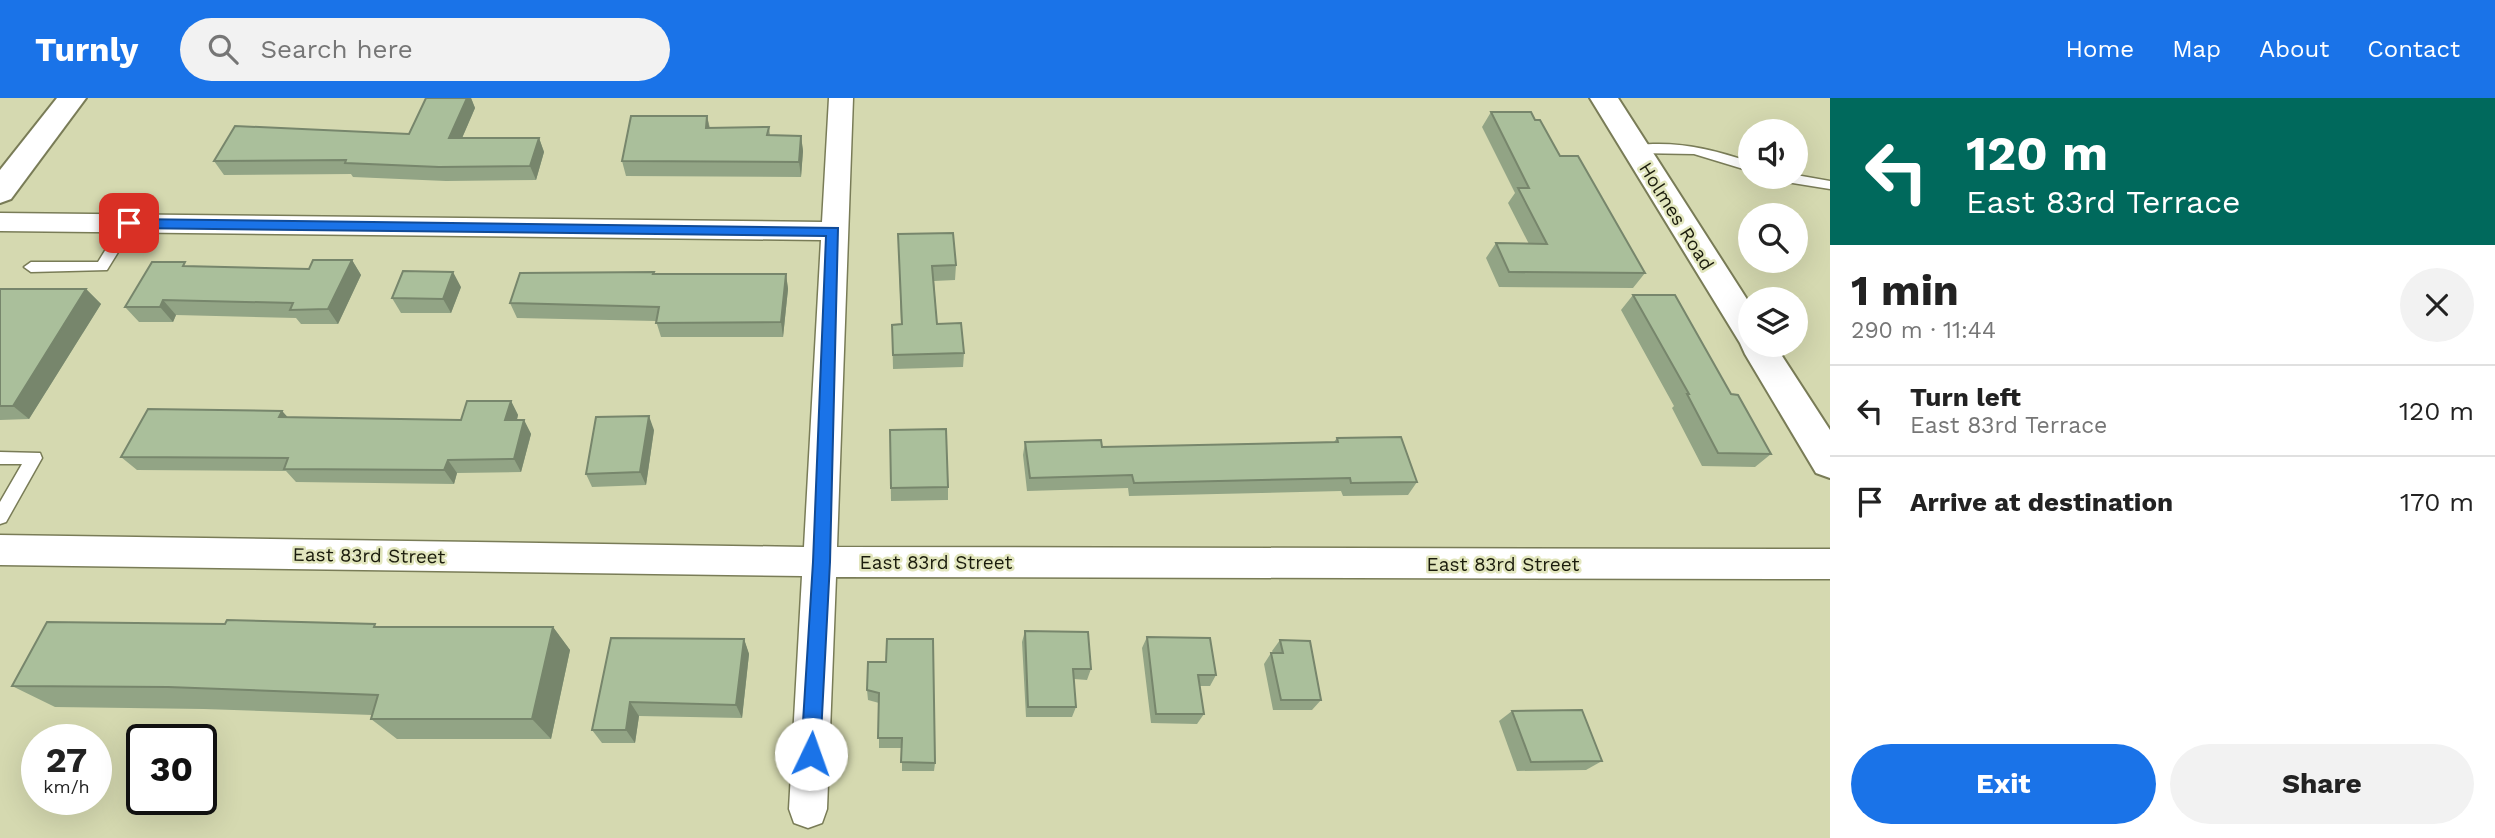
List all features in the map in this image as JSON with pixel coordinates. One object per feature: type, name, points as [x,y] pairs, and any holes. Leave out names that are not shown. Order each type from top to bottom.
[{"type":"main road","points":[[0,192],[72,98]]},
{"type":"main road","name":"Holmes Road","points":[[1604,98],[1738,314]]},
{"type":"main road","points":[[1765,357],[1830,461]]},
{"type":"street","points":[[808,809],[841,98]]},
{"type":"street","points":[[0,222],[833,231]]},
{"type":"street","name":"East 83rd Street","points":[[0,550],[821,562],[1830,564]]},
{"type":"lane","points":[[1635,149],[1676,145],[1707,151],[1738,163]]},
{"type":"lane","points":[[1808,181],[1830,185]]},
{"type":"lane","points":[[31,267],[102,267],[129,223]]},
{"type":"lane","points":[[0,458],[34,458],[0,517]]},
{"type":"building","points":[[426,98],[467,98],[449,138],[539,138],[530,166],[439,167],[345,163],[346,160],[214,161],[235,126],[409,134]]},
{"type":"building","points":[[1491,112],[1531,112],[1535,120],[1540,120],[1560,156],[1578,156],[1645,273],[1509,272],[1496,243],[1547,244],[1518,188],[1529,188]]},
{"type":"building","points":[[631,116],[707,116],[706,128],[769,127],[767,135],[801,136],[799,162],[622,161]]},
{"type":"building","points":[[953,233],[956,265],[932,266],[937,324],[961,323],[964,353],[893,355],[892,325],[902,324],[898,234]]},
{"type":"building","points":[[313,260],[352,260],[328,309],[290,310],[293,303],[163,300],[160,307],[125,307],[152,262],[185,262],[183,266],[309,269]]},
{"type":"building","points":[[403,271],[453,272],[443,299],[392,298]]},
{"type":"building","points":[[654,272],[653,274],[786,274],[781,322],[656,323],[659,307],[510,303],[520,273]]},
{"type":"building","points":[[0,289],[86,289],[13,406],[0,406]]},
{"type":"building","points":[[1633,295],[1675,295],[1731,394],[1738,395],[1771,454],[1718,453],[1689,394]]},
{"type":"building","points":[[467,401],[511,401],[505,420],[524,420],[514,459],[448,460],[444,470],[284,469],[288,458],[121,457],[148,409],[282,411],[279,417],[461,420]]},
{"type":"building","points":[[649,416],[640,472],[586,474],[596,417]]},
{"type":"building","points":[[946,429],[948,487],[891,488],[890,430]]},
{"type":"building","points":[[1401,437],[1417,482],[1351,483],[1350,478],[1134,483],[1132,475],[1030,478],[1025,442],[1101,440],[1102,447],[1338,442],[1337,438]]},
{"type":"building","points":[[227,620],[375,624],[374,627],[553,627],[532,719],[371,719],[378,695],[168,687],[12,686],[47,622],[225,624]]},
{"type":"building","points":[[1025,631],[1088,632],[1091,669],[1073,669],[1076,707],[1028,707]]},
{"type":"building","points":[[1147,637],[1210,638],[1216,675],[1198,675],[1204,714],[1156,714]]},
{"type":"building","points":[[611,638],[744,639],[736,705],[630,702],[626,730],[592,730]]},
{"type":"building","points":[[887,639],[933,639],[935,763],[901,762],[902,738],[878,738],[879,693],[867,690],[868,662],[886,662]]},
{"type":"building","points":[[1280,640],[1310,641],[1321,700],[1281,700],[1271,653],[1283,653]]},
{"type":"building","points":[[1582,710],[1602,761],[1531,762],[1512,711]]},
{"type":"route","points":[[129,223],[833,231],[811,754]]}]
